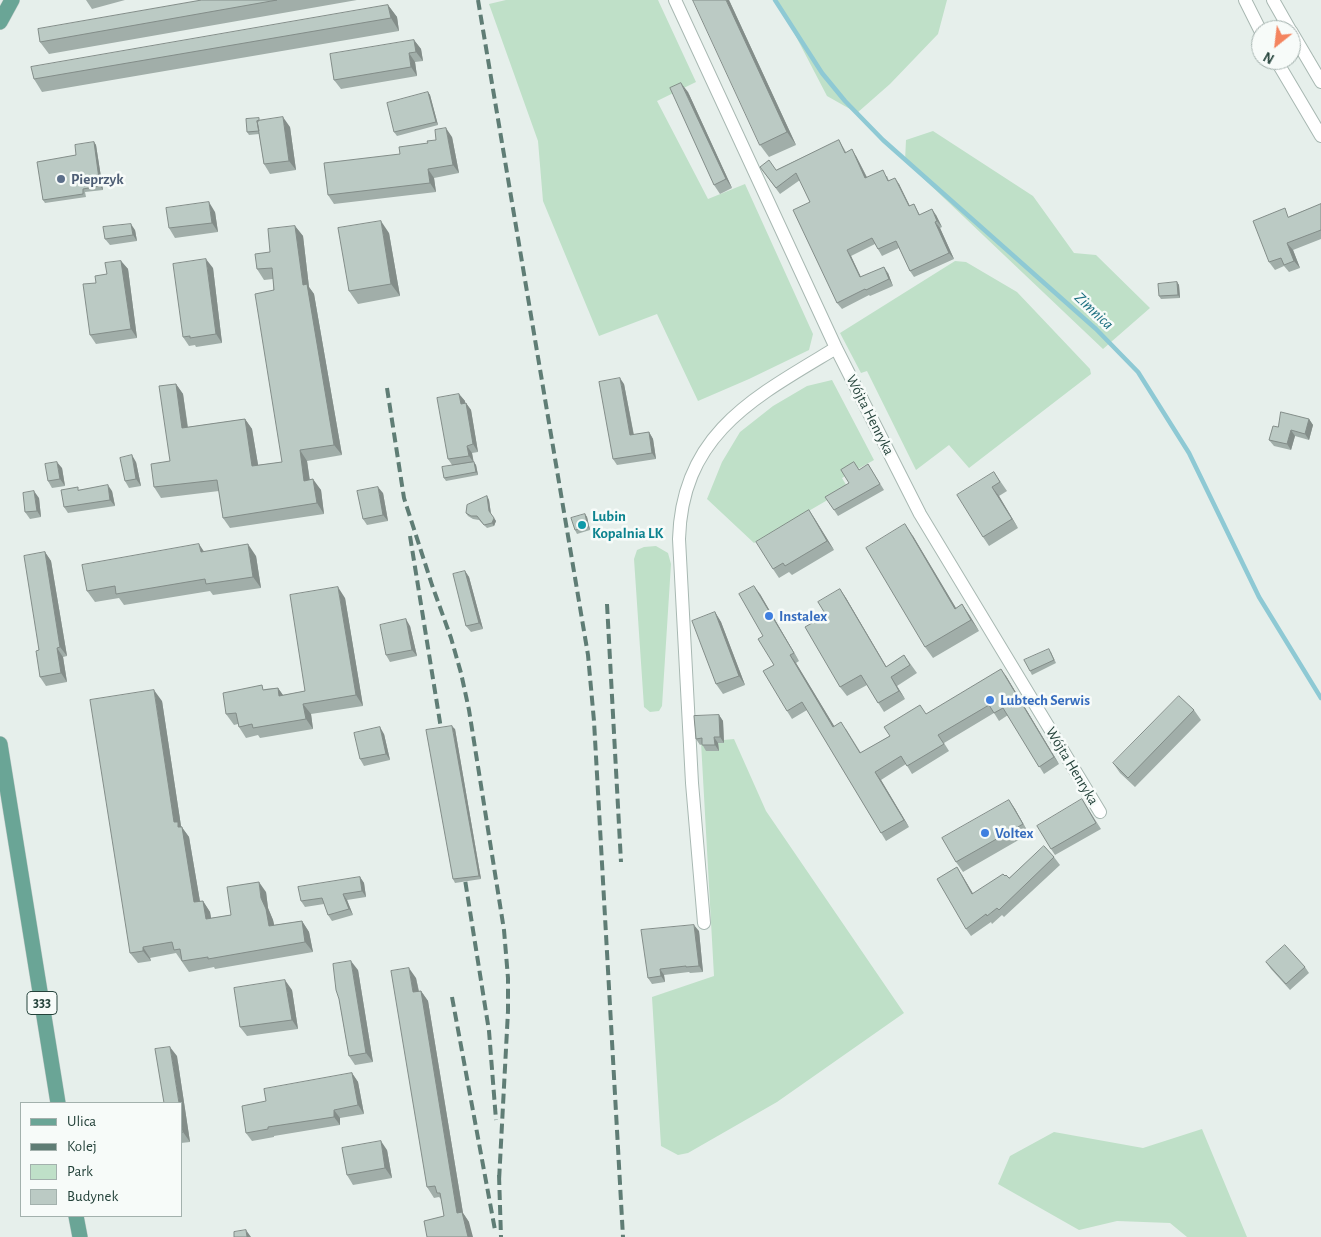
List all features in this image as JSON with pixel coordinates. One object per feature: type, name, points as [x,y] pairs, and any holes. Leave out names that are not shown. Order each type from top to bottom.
[{"type":"main road","points":[[0,22],[12,0]]},
{"type":"main road","name":"333","points":[[0,744],[58,1102]]},
{"type":"main road","points":[[76,1217],[80,1237]]},
{"type":"street","name":"Wójta Henryka","points":[[675,0],[836,348],[920,514],[1100,812]]},
{"type":"street","points":[[1245,0],[1255,20]]},
{"type":"street","points":[[1273,0],[1285,20]]},
{"type":"street","points":[[1301,48],[1321,82]]},
{"type":"street","points":[[1282,70],[1321,136]]},
{"type":"street","points":[[704,923],[692,783],[679,539],[685,492],[697,462],[727,422],[765,392],[836,348]]},
{"type":"green space","points":[[506,0],[658,0],[696,82],[657,101],[708,199],[745,184],[813,334],[809,350],[698,401],[657,314],[599,336],[543,201],[538,141],[489,4]]},
{"type":"green space","points":[[777,0],[947,0],[938,34],[890,84],[857,113],[827,96]]},
{"type":"green space","points":[[933,131],[1033,196],[1074,253],[1096,255],[1150,308],[1103,349],[905,161],[906,140]]},
{"type":"green space","points":[[955,261],[966,262],[1017,292],[1090,369],[1091,374],[969,468],[949,445],[916,470],[867,371],[861,373],[840,333]]},
{"type":"green space","points":[[832,380],[874,460],[842,478],[848,488],[754,543],[707,499],[722,462],[740,432],[773,406],[807,386]]},
{"type":"green space","points":[[656,546],[668,553],[671,564],[662,706],[659,711],[650,712],[644,707],[634,559],[637,550]]},
{"type":"green space","points":[[734,739],[766,811],[904,1013],[777,1102],[688,1153],[678,1155],[661,1146],[652,997],[714,976],[701,742]]},
{"type":"green space","points":[[1202,1129],[1247,1237],[1187,1237],[1170,1223],[1117,1221],[1079,1230],[998,1184],[1010,1156],[1054,1132],[1143,1148]]},
{"type":"building","points":[[202,0],[277,0],[40,42],[38,29]]},
{"type":"building","points":[[693,0],[726,0],[787,132],[760,145]]},
{"type":"building","points":[[388,5],[391,18],[34,79],[31,67]]},
{"type":"building","points":[[414,40],[416,52],[409,53],[411,67],[334,80],[330,54]]},
{"type":"building","points":[[681,83],[726,179],[714,185],[670,88]]},
{"type":"building","points":[[428,92],[436,122],[394,132],[387,103]]},
{"type":"building","points":[[283,117],[289,161],[264,164],[257,121]]},
{"type":"building","points":[[259,118],[259,121],[257,121],[259,131],[247,132],[246,119]]},
{"type":"building","points":[[446,128],[453,165],[428,169],[430,183],[328,195],[324,163],[400,154],[399,147],[436,140],[435,130]]},
{"type":"building","points":[[839,140],[845,153],[852,149],[865,178],[883,170],[888,181],[895,178],[909,206],[914,204],[919,215],[932,209],[937,221],[935,222],[949,253],[910,271],[896,241],[878,249],[872,238],[847,250],[860,277],[884,267],[889,279],[837,303],[793,210],[810,202],[796,173],[776,188],[760,167],[769,160],[776,170]]},
{"type":"building","points":[[94,142],[100,186],[83,189],[83,194],[43,200],[37,162],[76,155],[75,145]]},
{"type":"building","points":[[209,202],[212,223],[169,228],[166,208]]},
{"type":"building","points":[[1321,204],[1321,230],[1287,243],[1294,261],[1284,265],[1281,258],[1269,262],[1253,221],[1285,208],[1288,217]]},
{"type":"building","points":[[381,221],[391,284],[349,291],[338,228]]},
{"type":"building","points":[[131,224],[133,235],[105,239],[103,227]]},
{"type":"building","points":[[295,226],[303,285],[307,284],[334,445],[300,450],[304,481],[313,479],[317,503],[223,518],[217,480],[154,487],[151,464],[170,461],[159,386],[176,384],[182,428],[245,419],[252,466],[282,462],[255,294],[274,290],[272,268],[257,269],[255,254],[270,252],[268,229]]},
{"type":"building","points":[[206,259],[216,334],[190,338],[190,336],[183,337],[173,264]]},
{"type":"building","points":[[121,261],[131,329],[90,335],[83,284],[96,283],[95,276],[107,274],[105,263]]},
{"type":"building","points":[[1177,282],[1178,295],[1159,296],[1158,284]]},
{"type":"building","points":[[620,378],[630,435],[649,432],[652,453],[613,459],[599,382]]},
{"type":"building","points":[[459,394],[461,404],[466,403],[473,444],[467,446],[469,456],[448,459],[437,398]]},
{"type":"building","points":[[1281,412],[1309,419],[1305,434],[1291,430],[1287,444],[1269,440],[1273,426],[1278,427]]},
{"type":"building","points":[[132,455],[136,479],[125,481],[120,458]]},
{"type":"building","points":[[57,462],[60,479],[48,481],[45,464]]},
{"type":"building","points":[[474,462],[476,472],[444,478],[442,467]]},
{"type":"building","points":[[854,462],[859,470],[868,464],[880,484],[834,510],[825,497],[849,483],[841,470]]},
{"type":"building","points":[[994,472],[1000,482],[992,487],[1012,519],[983,537],[957,495]]},
{"type":"building","points":[[108,485],[110,500],[64,507],[61,490],[78,487],[78,490]]},
{"type":"building","points":[[378,487],[383,515],[363,519],[357,491]]},
{"type":"building","points":[[34,491],[37,511],[25,512],[23,493]]},
{"type":"building","points":[[487,496],[489,511],[494,518],[492,523],[484,525],[477,516],[471,516],[466,513],[467,505]]},
{"type":"building","points":[[809,510],[827,541],[785,566],[783,563],[773,569],[756,542]]},
{"type":"building","name":"Lubin Kopalnia LK","points":[[585,514],[588,527],[575,530],[571,518]]},
{"type":"building","points":[[905,524],[955,609],[962,604],[971,620],[925,647],[866,548]]},
{"type":"building","points":[[199,544],[201,552],[248,544],[253,577],[206,584],[205,579],[116,594],[115,586],[87,591],[82,565]]},
{"type":"building","points":[[45,552],[60,647],[57,648],[61,673],[40,677],[36,651],[39,650],[24,556]]},
{"type":"building","points":[[465,571],[479,623],[466,626],[453,574]]},
{"type":"building","points":[[754,586],[794,653],[790,655],[833,727],[841,722],[860,753],[890,736],[884,727],[920,705],[926,714],[1001,669],[1054,757],[1039,767],[1003,708],[994,713],[989,705],[938,735],[944,744],[907,766],[901,756],[875,772],[904,820],[881,833],[802,702],[787,711],[763,671],[774,665],[758,639],[763,636],[739,594]]},
{"type":"building","points":[[338,587],[356,695],[303,704],[306,719],[253,728],[252,724],[239,727],[236,713],[226,714],[223,693],[262,685],[263,690],[278,688],[279,696],[305,691],[290,595]]},
{"type":"building","points":[[840,589],[886,667],[904,655],[910,665],[891,677],[899,691],[878,703],[861,675],[840,687],[805,627],[826,615],[818,602]]},
{"type":"building","points":[[715,612],[739,676],[716,684],[692,621]]},
{"type":"building","points":[[406,619],[412,650],[386,655],[380,625]]},
{"type":"building","points":[[1049,649],[1054,660],[1030,671],[1024,660]]},
{"type":"building","points":[[154,690],[174,822],[178,822],[178,827],[182,827],[194,902],[203,901],[206,919],[231,915],[227,887],[259,882],[261,898],[266,909],[269,926],[302,921],[305,942],[208,959],[208,957],[182,961],[180,949],[174,950],[172,942],[143,947],[143,951],[130,953],[90,700]]},
{"type":"building","points":[[1179,696],[1194,710],[1128,778],[1113,763]]},
{"type":"building","points":[[719,715],[720,737],[714,737],[715,745],[702,745],[702,738],[696,739],[694,716]]},
{"type":"building","points":[[452,726],[479,876],[453,879],[426,730]]},
{"type":"building","points":[[380,727],[386,754],[360,759],[354,733]]},
{"type":"building","points":[[1082,799],[1096,823],[1051,849],[1037,826]]},
{"type":"building","points":[[1009,800],[1023,824],[956,862],[942,838]]},
{"type":"building","points":[[1044,846],[1054,857],[999,910],[997,908],[987,916],[986,914],[966,929],[937,879],[957,867],[972,894],[1003,874],[1009,878]]},
{"type":"building","points":[[360,877],[362,891],[343,894],[349,909],[328,915],[322,898],[301,901],[298,887]]},
{"type":"building","points":[[694,925],[699,966],[660,969],[661,976],[648,978],[641,930]]},
{"type":"building","points":[[1285,945],[1305,967],[1286,984],[1266,962]]},
{"type":"building","points":[[351,961],[366,1053],[349,1056],[333,964]]},
{"type":"building","points":[[409,968],[413,992],[421,991],[457,1213],[462,1212],[468,1237],[427,1237],[424,1221],[444,1216],[440,1193],[437,1193],[435,1186],[427,1187],[391,971]]},
{"type":"building","points":[[285,980],[292,1020],[240,1027],[234,988]]},
{"type":"building","points":[[170,1047],[179,1102],[164,1102],[155,1049]]},
{"type":"building","points":[[352,1073],[358,1105],[334,1110],[334,1117],[268,1127],[268,1129],[246,1133],[242,1106],[266,1101],[264,1089]]},
{"type":"building","points":[[381,1141],[385,1168],[347,1175],[342,1148]]},
{"type":"building","points":[[246,1230],[247,1237],[234,1237],[234,1232]]},
{"type":"waterway","name":"Zimnica","points":[[775,0],[822,73],[845,101],[883,140],[1096,329],[1138,372],[1189,453],[1259,597],[1321,698]]},
{"type":"railway","points":[[478,0],[588,655],[594,721],[623,1237]]},
{"type":"railway","points":[[387,388],[404,498],[451,638],[469,710],[504,930],[508,978],[508,1011],[499,1181]]},
{"type":"railway","points":[[410,536],[443,741]]},
{"type":"railway","points":[[607,604],[621,862]]},
{"type":"railway","points":[[463,867],[489,1031],[496,1120]]},
{"type":"railway","points":[[452,997],[495,1230]]},
{"type":"railway","points":[[499,1175],[501,1237]]},
{"type":"place","name":"Pieprzyk","points":[[61,179]]},
{"type":"place","name":"Lubin Kopalnia LK","points":[[582,525]]},
{"type":"place","name":"Instalex","points":[[769,616]]},
{"type":"place","name":"Lubtech Serwis","points":[[990,700]]},
{"type":"place","name":"Voltex","points":[[985,833]]}]
